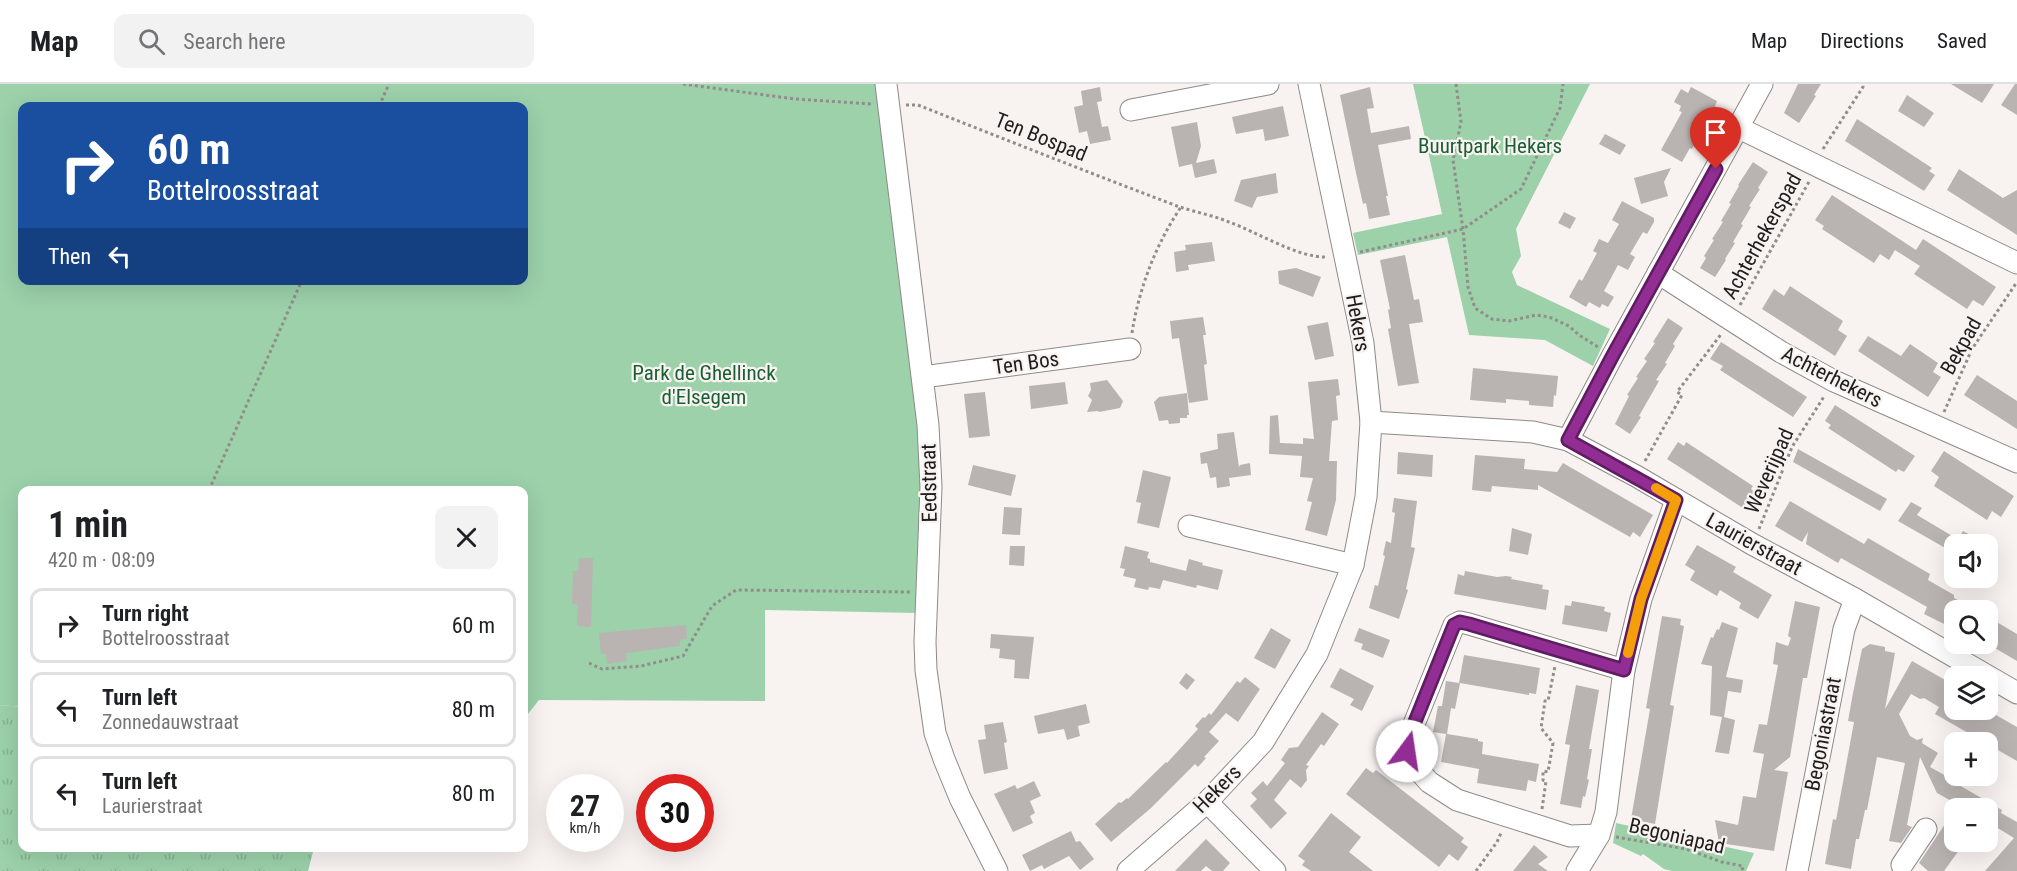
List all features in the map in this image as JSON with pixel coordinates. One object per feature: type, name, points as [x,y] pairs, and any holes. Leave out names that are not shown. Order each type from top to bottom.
[{"type":"street","points":[[1131,110],[1268,84]]},
{"type":"street","name":"Hekers","points":[[1128,871],[1207,802],[1263,741],[1317,654],[1353,565],[1366,497],[1371,422],[1363,343],[1309,84]]},
{"type":"street","points":[[1568,440],[1762,84]]},
{"type":"street","name":"Eedstraat","points":[[887,94],[928,425],[931,487],[926,670],[935,733],[944,759],[960,798],[997,871]]},
{"type":"street","points":[[1739,128],[2017,263]]},
{"type":"street","name":"Achterhekers","points":[[1658,273],[1781,352],[1834,381],[2017,462]]},
{"type":"street","name":"Ten Bos","points":[[923,377],[1130,349]]},
{"type":"street","name":"Laurierstraat","points":[[1371,422],[1533,432],[1568,440],[1636,476],[1752,544],[1855,599],[2017,693]]},
{"type":"street","points":[[1577,871],[1599,835],[1606,812],[1624,670],[1641,599],[1676,500]]},
{"type":"street","points":[[1189,526],[1353,565]]},
{"type":"street","name":"Begoniastraat","points":[[1797,871],[1844,629],[1855,599]]},
{"type":"street","points":[[1599,835],[1570,836],[1457,800],[1429,782],[1414,765],[1407,751],[1410,734],[1454,625],[1460,622],[1624,670]]},
{"type":"street","points":[[1207,802],[1275,871]]},
{"type":"street","points":[[1903,869],[1926,829]]},
{"type":"path","points":[[381,102],[389,84]]},
{"type":"path","name":"Ten Bospad","points":[[683,84],[795,99],[887,94],[1181,207],[1244,227],[1277,243],[1316,257],[1345,256],[1463,229]]},
{"type":"path","points":[[1456,84],[1461,122],[1453,160],[1463,229],[1468,287],[1475,308],[1492,319],[1509,321],[1536,315],[1549,317],[1569,326],[1579,335],[1613,355]]},
{"type":"path","points":[[1463,229],[1521,189],[1560,108],[1563,84]]},
{"type":"path","name":"Achterhekerspad","points":[[1636,476],[1682,396],[1677,392],[1731,321],[1816,164],[1863,84]]},
{"type":"path","points":[[1130,349],[1141,292],[1165,231],[1181,207]]},
{"type":"path","name":"Bekpad","points":[[1937,427],[1972,349],[2017,282]]},
{"type":"path","points":[[211,486],[300,285]]},
{"type":"path","name":"Weverijpad","points":[[1752,544],[1792,447],[1834,381]]},
{"type":"path","points":[[590,663],[602,669],[641,666],[682,656],[712,606],[736,590],[927,592]]},
{"type":"path","points":[[1539,826],[1546,781],[1543,780],[1543,771],[1548,772],[1553,743],[1541,728],[1545,701],[1548,701],[1558,651]]},
{"type":"path","points":[[1476,871],[1497,842],[1507,815]]},
{"type":"path","name":"Begoniapad","points":[[1599,835],[1686,849],[1722,862],[1743,866],[1743,871]]},
{"type":"green space","name":"Park de Ghellinck d'Elsegem","points":[[0,84],[876,84],[918,426],[921,487],[917,613],[765,610],[765,701],[539,700],[528,714],[528,486],[18,486],[18,707],[0,705]]},
{"type":"green space","name":"Buurtpark Hekers","points":[[1413,84],[1590,84],[1516,229],[1521,256],[1512,272],[1517,285],[1610,329],[1593,366],[1545,340],[1469,335],[1447,237],[1358,255],[1353,233],[1442,214]]},
{"type":"green space","points":[[0,705],[18,707],[18,852],[313,852],[308,871],[0,871]]},
{"type":"green space","points":[[1616,823],[1754,853],[1746,871],[1672,871],[1664,869],[1643,854],[1641,856],[1613,843]]},
{"type":"building","points":[[1798,84],[1821,84],[1799,123],[1784,113]]},
{"type":"building","points":[[1951,84],[1994,84],[1982,103]]},
{"type":"building","points":[[2017,84],[2017,115],[2001,105]]},
{"type":"building","points":[[1100,87],[1102,101],[1097,102],[1102,127],[1108,126],[1111,140],[1090,144],[1087,131],[1079,133],[1074,107],[1083,105],[1081,91]]},
{"type":"building","points":[[1370,87],[1374,108],[1367,109],[1371,133],[1409,126],[1411,139],[1378,145],[1390,215],[1369,219],[1366,203],[1363,204],[1340,95]]},
{"type":"building","points":[[1691,87],[1717,101],[1711,117],[1708,118],[1692,149],[1690,148],[1682,162],[1661,150],[1682,112],[1679,111],[1681,106],[1674,102],[1681,89],[1688,93]]},
{"type":"building","points":[[1907,95],[1934,113],[1924,127],[1898,111]]},
{"type":"building","points":[[1283,106],[1289,136],[1265,141],[1263,129],[1236,134],[1232,117]]},
{"type":"building","points":[[1857,119],[1932,168],[1929,171],[1935,175],[1924,191],[1845,141]]},
{"type":"building","points":[[1197,122],[1201,146],[1196,163],[1214,159],[1217,173],[1195,178],[1192,164],[1179,167],[1171,127]]},
{"type":"building","points":[[1605,134],[1626,145],[1620,155],[1599,144]]},
{"type":"building","points":[[1753,162],[1768,172],[1749,206],[1751,207],[1741,224],[1743,225],[1733,242],[1735,243],[1715,277],[1700,268],[1738,185]]},
{"type":"building","points":[[1671,168],[1664,182],[1668,196],[1641,204],[1634,178]]},
{"type":"building","points":[[1959,169],[2003,198],[2017,190],[2017,235],[1947,190]]},
{"type":"building","points":[[1276,173],[1278,193],[1257,197],[1252,208],[1234,201],[1241,180]]},
{"type":"building","points":[[1832,195],[1916,250],[1923,239],[1996,287],[1983,306],[1973,300],[1967,309],[1914,274],[1920,266],[1895,250],[1889,260],[1880,254],[1874,263],[1822,229],[1824,226],[1815,220]]},
{"type":"building","points":[[1622,201],[1654,218],[1654,222],[1647,234],[1643,232],[1630,254],[1635,257],[1628,270],[1618,265],[1604,291],[1614,297],[1608,307],[1602,304],[1600,308],[1589,302],[1586,307],[1569,297],[1579,279],[1582,281],[1597,253],[1593,251],[1599,239],[1608,243],[1619,224],[1612,220]]},
{"type":"building","points":[[1564,212],[1576,218],[1570,229],[1558,223]]},
{"type":"building","points":[[1212,242],[1215,261],[1188,265],[1189,270],[1176,272],[1174,252],[1186,250],[1185,245]]},
{"type":"building","points":[[1405,255],[1414,300],[1419,299],[1423,322],[1409,324],[1419,383],[1398,386],[1388,329],[1391,328],[1388,310],[1390,309],[1380,260]]},
{"type":"building","points":[[1296,268],[1321,277],[1313,297],[1279,284],[1278,271]]},
{"type":"building","points":[[1790,286],[1843,321],[1838,330],[1847,336],[1835,356],[1762,309],[1774,289],[1784,296]]},
{"type":"building","points":[[1203,317],[1206,335],[1203,335],[1208,400],[1189,403],[1179,338],[1172,339],[1170,321]]},
{"type":"building","points":[[1668,318],[1683,328],[1673,344],[1675,346],[1665,363],[1667,364],[1656,380],[1659,381],[1639,416],[1641,417],[1630,434],[1615,424],[1629,396],[1627,395],[1638,378],[1636,377],[1647,361],[1644,359]]},
{"type":"building","points":[[1328,322],[1334,356],[1315,360],[1307,326]]},
{"type":"building","points":[[1868,336],[1901,356],[1910,344],[1938,363],[1933,372],[1941,377],[1928,397],[1858,351]]},
{"type":"building","points":[[1721,342],[1807,397],[1793,417],[1720,370],[1723,366],[1710,359]]},
{"type":"building","points":[[1473,368],[1558,376],[1553,407],[1529,405],[1529,401],[1506,399],[1506,403],[1470,400]]},
{"type":"building","points":[[1977,375],[2017,401],[2017,429],[1964,395]]},
{"type":"building","points":[[1338,379],[1340,395],[1336,396],[1338,420],[1332,421],[1329,461],[1337,461],[1336,500],[1327,536],[1305,530],[1312,502],[1307,501],[1313,478],[1300,477],[1302,456],[1269,454],[1270,416],[1278,415],[1280,443],[1303,444],[1303,438],[1314,439],[1308,382]]},
{"type":"building","points":[[1107,380],[1123,401],[1120,408],[1087,412],[1092,400],[1088,396],[1091,390],[1090,383]]},
{"type":"building","points":[[1065,382],[1068,404],[1031,409],[1029,386]]},
{"type":"building","points":[[985,392],[990,436],[969,438],[964,394]]},
{"type":"building","points":[[1187,393],[1189,415],[1187,418],[1180,418],[1180,423],[1169,424],[1168,420],[1159,421],[1154,402],[1159,397]]},
{"type":"building","points":[[1835,405],[1915,456],[1904,472],[1898,469],[1896,472],[1828,428],[1831,425],[1825,421]]},
{"type":"building","points":[[1234,432],[1239,467],[1250,463],[1251,475],[1229,478],[1230,486],[1217,488],[1216,477],[1210,478],[1207,463],[1201,464],[1200,453],[1218,449],[1217,434]]},
{"type":"building","points":[[1678,442],[1684,446],[1686,442],[1753,486],[1751,489],[1757,493],[1746,510],[1667,459]]},
{"type":"building","points":[[1798,449],[1887,499],[1880,511],[1793,462]]},
{"type":"building","points":[[1944,451],[2014,496],[2001,517],[1992,511],[1987,520],[1934,486],[1939,477],[1931,471]]},
{"type":"building","points":[[1398,452],[1433,455],[1432,477],[1397,474]]},
{"type":"building","points":[[1475,455],[1525,459],[1524,469],[1557,472],[1563,463],[1653,515],[1640,537],[1633,532],[1630,537],[1538,485],[1538,490],[1492,486],[1491,492],[1472,490]]},
{"type":"building","points":[[973,465],[1016,475],[1011,496],[968,485]]},
{"type":"building","points":[[1143,470],[1171,477],[1159,528],[1137,523],[1141,503],[1136,502]]},
{"type":"building","points":[[1394,498],[1417,501],[1411,547],[1415,548],[1406,589],[1408,590],[1399,619],[1369,608],[1375,585],[1378,586],[1386,541],[1391,543],[1395,513],[1392,512]]},
{"type":"building","points":[[1790,501],[1864,544],[1868,538],[1930,574],[1928,580],[1954,595],[1958,600],[1944,600],[1944,624],[1924,614],[1927,607],[1841,558],[1838,563],[1806,544],[1808,532],[1802,542],[1775,526]]},
{"type":"building","points":[[1911,502],[1922,508],[1917,515],[1949,534],[1944,534],[1944,547],[1898,521]]},
{"type":"building","points":[[1004,507],[1022,508],[1020,535],[1002,534]]},
{"type":"building","points":[[1512,528],[1532,534],[1528,555],[1509,551]]},
{"type":"building","points":[[1697,545],[1736,567],[1733,572],[1772,595],[1758,619],[1739,608],[1741,603],[1720,590],[1717,596],[1690,580],[1695,571],[1685,565]]},
{"type":"building","points":[[1010,546],[1025,546],[1024,566],[1009,565]]},
{"type":"building","points":[[1125,546],[1149,552],[1147,558],[1150,562],[1186,571],[1189,559],[1223,570],[1218,590],[1197,585],[1196,588],[1163,580],[1160,589],[1149,587],[1148,590],[1134,587],[1136,579],[1123,576],[1125,569],[1120,568]]},
{"type":"building","points":[[579,558],[593,558],[591,627],[577,626],[578,605],[572,604],[573,571],[578,571]]},
{"type":"building","points":[[1465,571],[1497,577],[1512,577],[1511,579],[1543,585],[1542,589],[1549,590],[1546,610],[1454,594],[1458,574],[1464,576]]},
{"type":"building","points":[[1572,601],[1605,607],[1604,611],[1611,613],[1607,632],[1562,624],[1565,605],[1571,606]]},
{"type":"building","points":[[1795,601],[1820,607],[1807,678],[1803,678],[1790,757],[1774,770],[1788,772],[1774,851],[1719,843],[1715,820],[1738,825],[1743,796],[1756,798],[1764,754],[1753,752],[1759,724],[1767,725],[1778,665],[1773,664],[1776,642],[1788,646]]},
{"type":"building","points":[[1662,616],[1681,619],[1680,625],[1684,626],[1670,705],[1674,706],[1655,824],[1631,819],[1650,709],[1646,708]]},
{"type":"building","points":[[1722,622],[1738,628],[1726,677],[1743,680],[1741,693],[1728,691],[1724,717],[1735,720],[1729,754],[1715,752],[1722,717],[1710,715],[1712,666],[1701,664],[1711,637],[1713,638],[1717,629],[1719,630]]},
{"type":"building","points":[[1998,623],[2017,634],[2017,661],[1998,650]]},
{"type":"building","points":[[686,625],[687,639],[680,640],[680,646],[626,653],[627,661],[607,664],[606,654],[601,654],[599,633]]},
{"type":"building","points":[[1271,628],[1291,640],[1275,669],[1254,658]]},
{"type":"building","points":[[1359,628],[1390,640],[1383,658],[1361,649],[1363,644],[1354,641]]},
{"type":"building","points":[[991,634],[1034,637],[1029,679],[1014,678],[1015,660],[999,658],[1000,649],[990,648]]},
{"type":"building","points":[[1870,644],[1885,647],[1885,651],[1895,653],[1885,709],[1912,661],[1944,679],[1944,719],[1935,714],[1939,707],[1924,698],[1920,699],[1911,694],[1899,714],[1910,736],[1917,740],[1923,738],[1922,743],[1938,753],[1930,767],[1944,775],[1944,786],[1961,786],[1981,798],[1946,798],[1937,793],[1920,757],[1907,825],[1912,827],[1901,843],[1889,841],[1905,763],[1877,757],[1867,810],[1865,810],[1859,839],[1856,839],[1851,869],[1825,864],[1833,819],[1836,820],[1854,722],[1848,721],[1862,649]]},
{"type":"building","points":[[1464,655],[1540,668],[1536,694],[1529,693],[1529,695],[1460,683],[1455,709],[1451,708],[1447,734],[1478,739],[1483,742],[1482,754],[1539,764],[1536,782],[1528,780],[1526,791],[1477,783],[1479,769],[1441,762],[1446,734],[1433,732],[1438,706],[1442,706],[1446,681],[1459,683]]},
{"type":"building","points":[[1340,668],[1374,686],[1362,711],[1350,705],[1354,699],[1330,687]]},
{"type":"building","points":[[1186,673],[1195,680],[1187,690],[1179,683]]},
{"type":"building","points":[[1245,677],[1260,689],[1238,722],[1226,713],[1209,732],[1219,741],[1198,767],[1195,764],[1151,808],[1111,842],[1095,824],[1119,802],[1128,799],[1167,763],[1198,729],[1195,726],[1203,717],[1205,718],[1209,713],[1211,715],[1237,681],[1240,683]]},
{"type":"building","points":[[1576,685],[1599,690],[1589,749],[1592,749],[1587,779],[1589,780],[1581,808],[1560,804],[1570,745],[1565,744]]},
{"type":"building","points":[[1086,704],[1090,723],[1078,726],[1080,736],[1067,740],[1064,729],[1038,734],[1034,716]]},
{"type":"building","points":[[1322,712],[1339,724],[1324,746],[1321,744],[1306,765],[1309,766],[1306,770],[1307,780],[1301,788],[1290,779],[1274,800],[1287,813],[1271,829],[1250,806],[1257,799],[1251,793],[1263,781],[1267,786],[1285,763],[1281,760],[1289,748],[1298,747]]},
{"type":"building","points":[[1998,716],[2017,727],[2017,761],[1998,750],[1998,732],[1966,732],[1945,720],[1998,720]]},
{"type":"building","points":[[1003,722],[1007,742],[1004,743],[1008,769],[984,774],[978,740],[986,739],[984,725]]},
{"type":"building","points":[[1366,768],[1373,773],[1376,770],[1464,838],[1461,842],[1468,847],[1458,861],[1449,854],[1439,867],[1346,794]]},
{"type":"building","points":[[1034,781],[1041,796],[1030,801],[1035,813],[1030,816],[1033,823],[1013,832],[994,794],[1015,785],[1017,789]]},
{"type":"building","points":[[1998,808],[2002,810],[2001,813],[2017,822],[2017,871],[1985,871],[2014,838],[1998,828]]},
{"type":"building","points":[[1331,813],[1361,837],[1349,852],[1373,871],[1311,871],[1302,865],[1305,861],[1298,856]]},
{"type":"building","points":[[1944,826],[1944,852],[1958,852],[1944,871],[1928,871],[1919,863]]},
{"type":"building","points":[[1071,831],[1076,842],[1080,841],[1094,859],[1080,870],[1069,856],[1044,869],[1042,865],[1030,871],[1022,855]]},
{"type":"building","points":[[1206,839],[1230,863],[1223,871],[1212,871],[1206,866],[1201,871],[1175,871]]},
{"type":"building","points":[[1534,845],[1548,857],[1538,864],[1548,871],[1513,871]]},
{"type":"slow traffic","points":[[1628,653],[1641,599],[1676,500],[1656,488]]},
{"type":"route","points":[[1407,751],[1410,734],[1446,641],[1454,625],[1460,622],[1624,670],[1641,599],[1676,500],[1568,440],[1716,169]]}]
